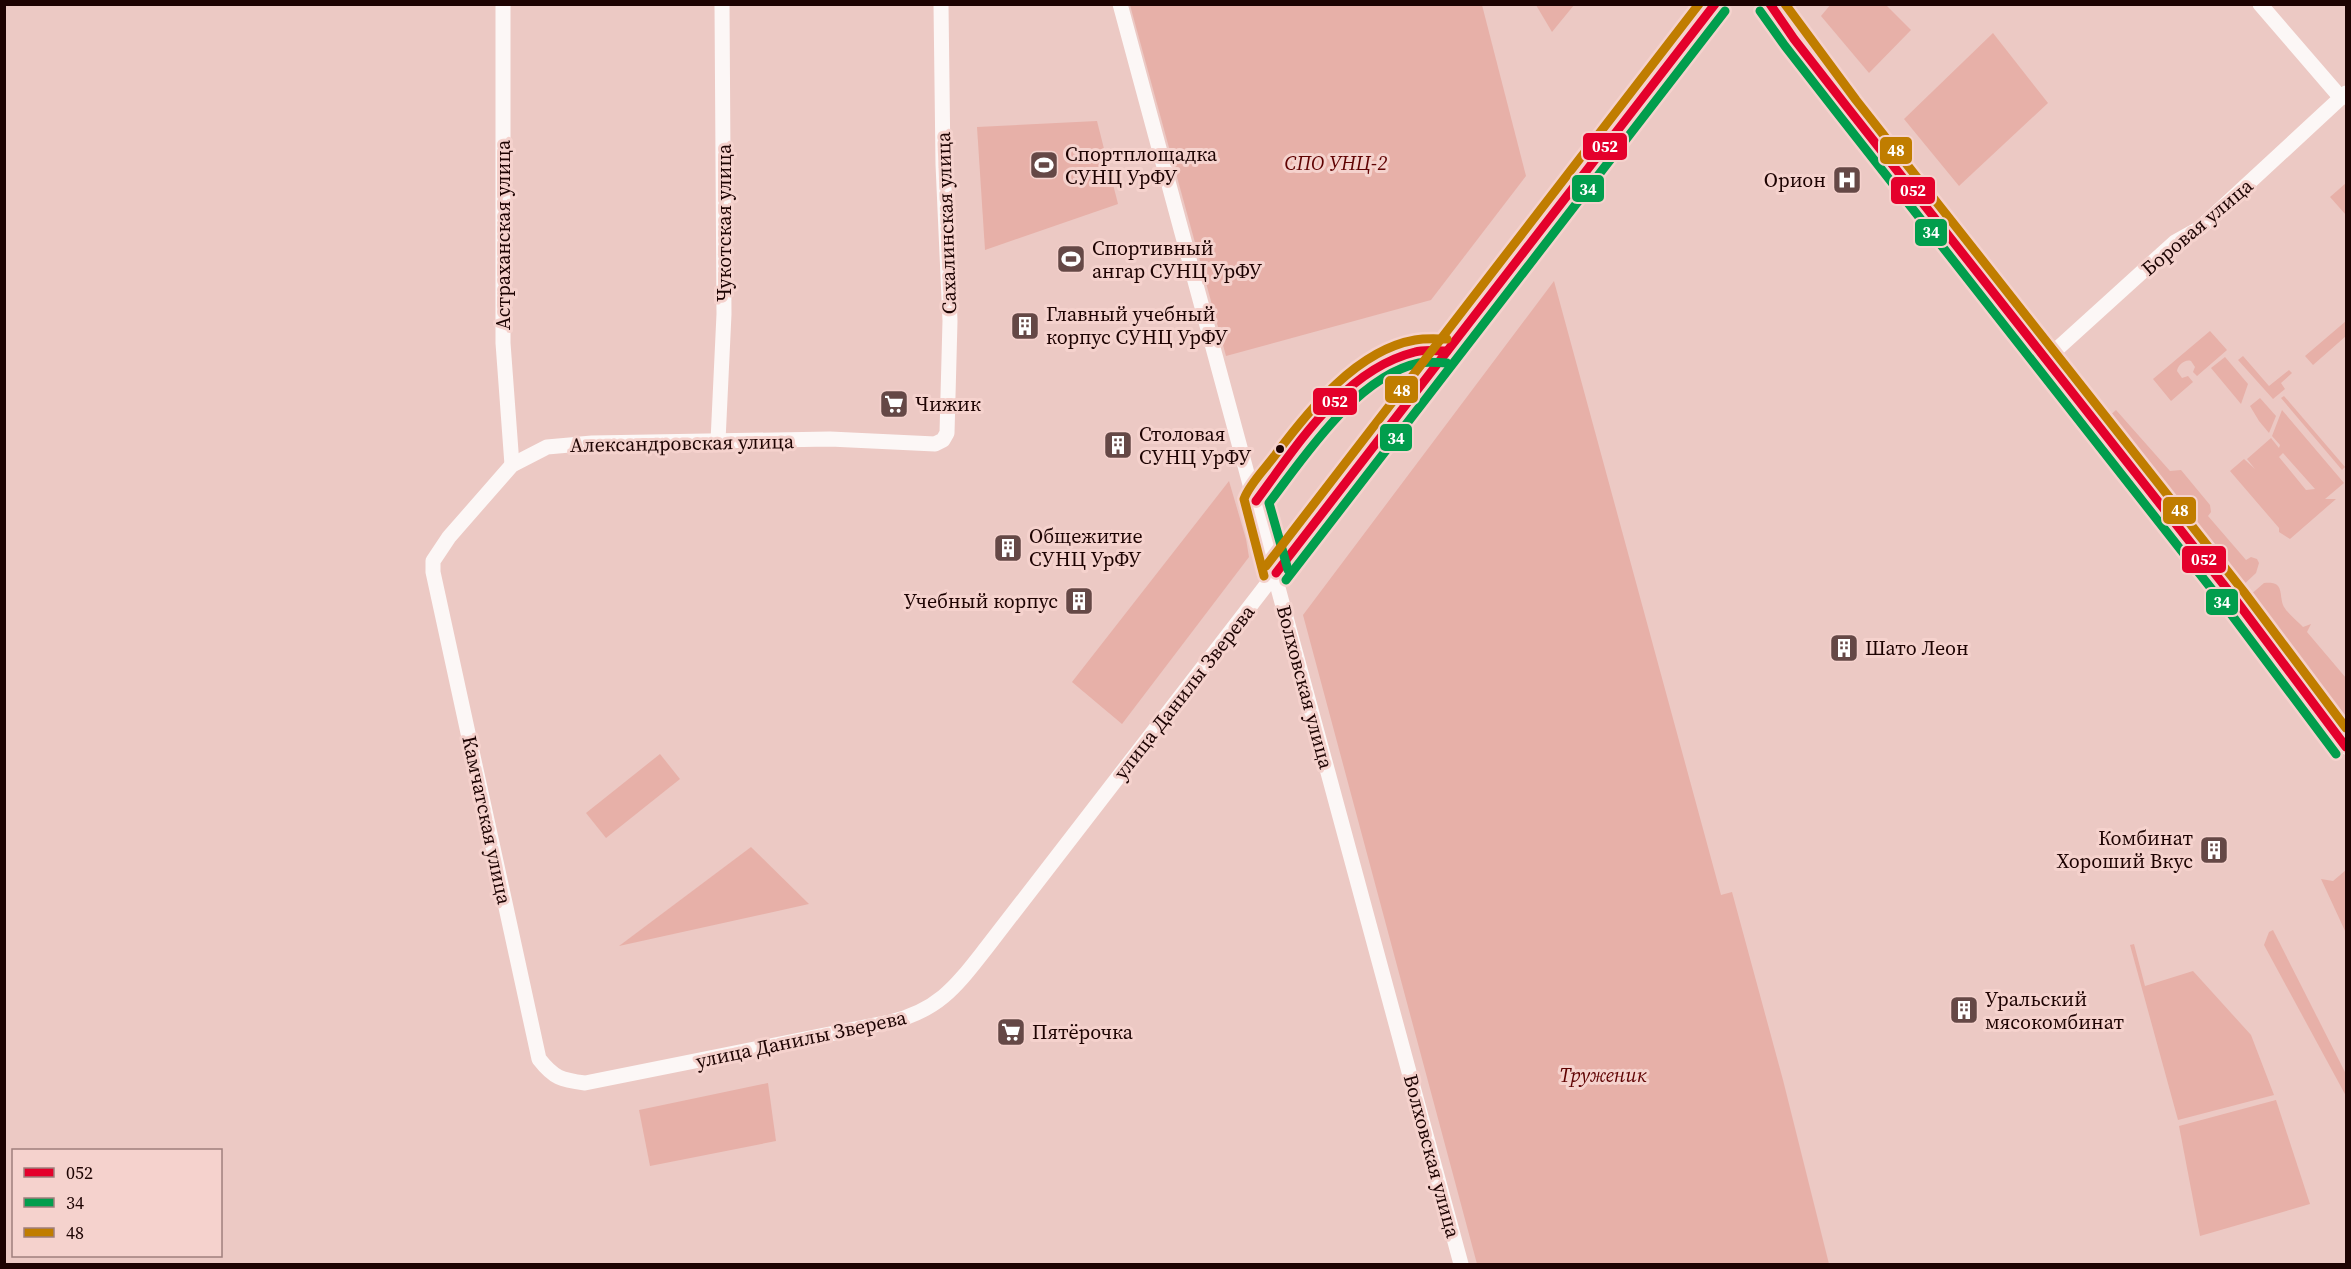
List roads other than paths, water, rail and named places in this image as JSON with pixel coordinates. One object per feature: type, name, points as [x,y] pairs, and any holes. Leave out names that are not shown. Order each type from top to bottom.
[{"type":"street","name":"Астраханская улица","points":[[503,4],[503,344],[512,465]]},
{"type":"street","name":"Чукотская улица","points":[[718,441],[724,314],[722,4]]},
{"type":"street","name":"Сахалинская улица","points":[[941,4],[943,164],[950,321],[947,433],[943,440]]},
{"type":"street","name":"Волховская улица","points":[[1120,4],[1276,573],[1461,1264]]},
{"type":"street","name":"улица Данилы Зверева","points":[[551,1074],[570,1081],[585,1083],[890,1022],[907,1018],[932,1007],[948,994],[966,974],[1715,4]]},
{"type":"street","points":[[1770,4],[1801,48],[2235,599],[2346,747]]},
{"type":"street","points":[[2260,4],[2344,95]]},
{"type":"street","name":"Боровая улица","points":[[2046,359],[2175,242],[2200,228],[2344,95]]},
{"type":"street","name":"Александровская улица","points":[[433,561],[449,537],[512,465],[547,447],[592,443],[830,439],[935,444],[943,440]]},
{"type":"street","name":"Камчатская улица","points":[[433,561],[433,572],[538,1059],[551,1074]]},
{"type":"place","name":"Спортплощадка СУНЦ УрФУ","points":[[1044,165]]},
{"type":"place","name":"Орион","points":[[1847,180]]},
{"type":"place","name":"Спортивный ангар СУНЦ УрФУ","points":[[1071,259]]},
{"type":"place","name":"Главный учебный корпус СУНЦ УрФУ","points":[[1025,326]]},
{"type":"place","name":"Чижик","points":[[894,404]]},
{"type":"place","name":"Столовая СУНЦ УрФУ","points":[[1118,445]]},
{"type":"place","name":"Общежитие СУНЦ УрФУ","points":[[1008,548]]},
{"type":"place","name":"Учебный корпус","points":[[1079,601]]},
{"type":"place","name":"Шато Леон","points":[[1844,648]]},
{"type":"place","name":"Комбинат Хороший Вкус","points":[[2214,850]]},
{"type":"place","name":"Уральский мясокомбинат","points":[[1964,1010]]},
{"type":"place","name":"Пятёрочка","points":[[1011,1032]]},
{"type":"park label","name":"СПО УНЦ-2","points":[[1336,163]]},
{"type":"park label","name":"Труженик","points":[[1603,1075]]}]
